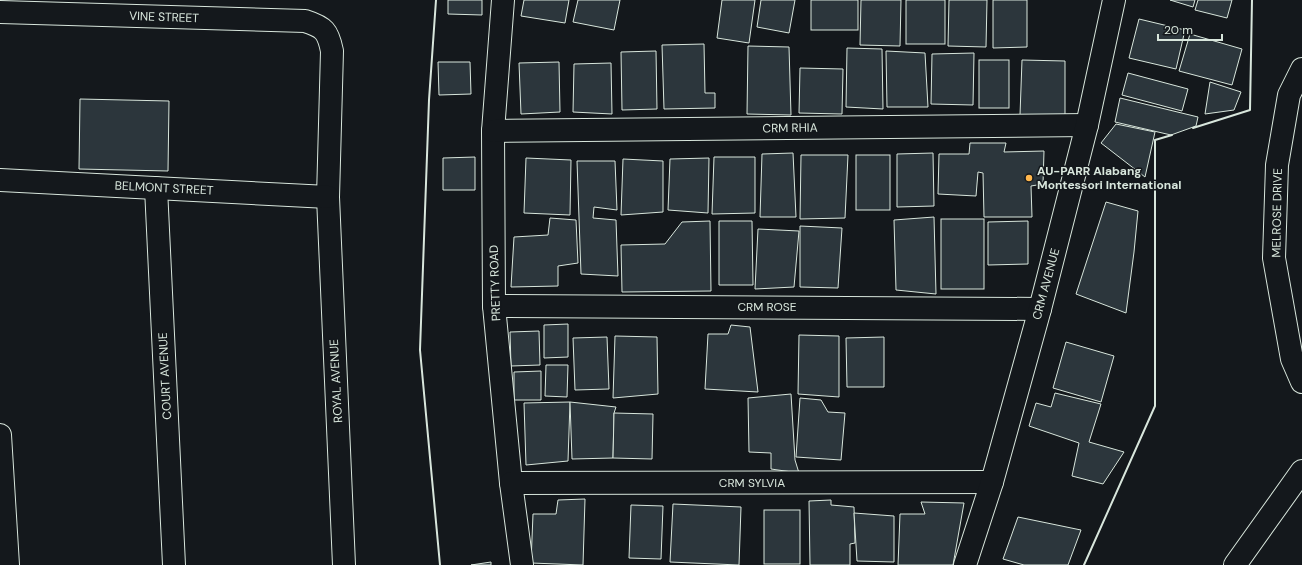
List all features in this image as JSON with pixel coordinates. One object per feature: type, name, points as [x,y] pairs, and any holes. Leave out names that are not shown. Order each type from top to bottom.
[{"type":"street","name":"PRETTY ROAD","points":[[503,0],[493,131],[494,306],[511,483],[522,565]]},
{"type":"street","name":"CRM AVENUE","points":[[965,565],[992,482],[1040,308],[1087,125],[1114,0]]},
{"type":"street","name":"VINE STREET","points":[[0,12],[305,21],[317,25],[325,30]]},
{"type":"street","name":"ROYAL AVENUE","points":[[325,30],[330,40],[332,51],[328,197],[344,565]]},
{"type":"street","name":"MELROSE DRIVE","points":[[1302,69],[1289,95],[1277,165],[1274,258],[1292,359],[1302,382]]},
{"type":"street","name":"CRM RHIA","points":[[493,131],[1087,125]]},
{"type":"street","name":"BELMONT STREET","points":[[0,180],[328,197]]},
{"type":"street","name":"COURT AVENUE","points":[[156,188],[174,565]]},
{"type":"street","name":"CRM ROSE","points":[[494,306],[1040,308]]},
{"type":"street","points":[[0,435],[8,565]]},
{"type":"street","points":[[1235,565],[1302,471]]},
{"type":"street","name":"CRM SYLVIA","points":[[511,483],[992,482]]},
{"type":"building","points":[[448,0],[482,0],[482,15],[448,14]]},
{"type":"building","points":[[524,0],[569,0],[565,23],[521,16]]},
{"type":"building","points":[[578,0],[620,0],[614,30],[573,22]]},
{"type":"building","points":[[722,0],[755,0],[749,43],[717,38]]},
{"type":"building","points":[[761,0],[795,0],[789,33],[757,27]]},
{"type":"building","points":[[811,0],[858,0],[858,30],[811,30]]},
{"type":"building","points":[[861,0],[901,0],[900,46],[860,45]]},
{"type":"building","points":[[906,0],[945,0],[945,44],[906,44]]},
{"type":"building","points":[[949,0],[987,0],[986,47],[948,46]]},
{"type":"building","points":[[993,0],[1027,0],[1027,47],[993,48]]},
{"type":"building","points":[[1170,0],[1195,0],[1193,7]]},
{"type":"building","points":[[1198,0],[1232,0],[1227,18],[1195,10]]},
{"type":"building","points":[[1139,19],[1185,30],[1176,69],[1129,58]]},
{"type":"building","points":[[1190,34],[1242,49],[1232,85],[1179,71]]},
{"type":"building","points":[[704,44],[705,93],[715,93],[715,108],[664,109],[662,45]]},
{"type":"building","points":[[748,46],[789,47],[791,115],[747,114]]},
{"type":"building","points":[[847,48],[882,49],[883,109],[846,107]]},
{"type":"building","points":[[656,51],[657,109],[622,110],[621,52]]},
{"type":"building","points":[[886,51],[925,53],[928,107],[887,107]]},
{"type":"building","points":[[974,53],[973,105],[931,104],[932,54]]},
{"type":"building","points":[[979,60],[1009,60],[1009,108],[979,108]]},
{"type":"building","points":[[1022,60],[1065,61],[1065,116],[1020,115]]},
{"type":"building","points":[[438,62],[470,62],[471,94],[439,95]]},
{"type":"building","points":[[559,62],[560,112],[521,114],[519,63]]},
{"type":"building","points":[[611,63],[612,114],[573,112],[574,64]]},
{"type":"building","points":[[800,68],[843,69],[842,114],[799,113]]},
{"type":"building","points":[[1128,73],[1188,89],[1182,111],[1122,95]]},
{"type":"building","points":[[1210,82],[1241,92],[1234,110],[1205,114]]},
{"type":"building","points":[[1120,98],[1198,117],[1196,126],[1171,135],[1115,122]]},
{"type":"building","points":[[80,99],[169,101],[168,171],[79,169]]},
{"type":"building","points":[[1116,124],[1155,132],[1145,177],[1101,143]]},
{"type":"building","points":[[970,143],[1006,143],[1004,152],[1044,151],[1043,184],[1031,186],[1032,217],[984,217],[983,173],[978,172],[976,196],[938,194],[939,154],[969,154]]},
{"type":"building","points":[[793,153],[796,217],[760,217],[762,154]]},
{"type":"building","points":[[933,153],[934,206],[897,207],[897,154]]},
{"type":"building","points":[[801,155],[848,155],[845,218],[800,219]]},
{"type":"building","points":[[856,155],[890,155],[890,210],[856,210]]},
{"type":"building","points":[[475,157],[475,190],[443,190],[443,158]]},
{"type":"building","points":[[714,157],[755,157],[755,213],[712,214]]},
{"type":"building","points":[[526,158],[571,160],[570,215],[524,213]]},
{"type":"building","points":[[709,158],[708,213],[668,210],[670,159]]},
{"type":"building","points":[[623,159],[663,161],[663,212],[621,215]]},
{"type":"building","points":[[577,161],[615,161],[617,210],[594,207],[593,218],[616,220],[618,276],[581,274]]},
{"type":"building","points":[[1106,202],[1138,211],[1126,313],[1076,294]]},
{"type":"building","points":[[934,217],[936,294],[896,290],[894,220]]},
{"type":"building","points":[[550,218],[576,220],[578,263],[558,266],[558,286],[511,287],[514,237],[548,235]]},
{"type":"building","points":[[941,219],[984,219],[984,289],[941,289]]},
{"type":"building","points":[[710,221],[711,291],[622,292],[621,245],[665,244],[682,222]]},
{"type":"building","points":[[719,221],[752,221],[753,285],[719,285]]},
{"type":"building","points":[[1028,221],[1028,264],[988,265],[988,222]]},
{"type":"building","points":[[800,226],[842,228],[838,288],[800,287]]},
{"type":"building","points":[[758,229],[799,231],[794,287],[755,289]]},
{"type":"building","points":[[568,324],[568,357],[544,358],[544,325]]},
{"type":"building","points":[[731,325],[750,327],[758,392],[705,389],[708,334],[728,334]]},
{"type":"building","points":[[539,331],[540,365],[511,366],[510,332]]},
{"type":"building","points":[[799,335],[839,336],[839,397],[798,394]]},
{"type":"building","points":[[615,336],[657,337],[658,394],[613,398]]},
{"type":"building","points":[[607,337],[609,389],[575,390],[573,338]]},
{"type":"building","points":[[884,337],[884,387],[847,387],[846,338]]},
{"type":"building","points":[[1066,342],[1114,356],[1101,402],[1053,388]]},
{"type":"building","points":[[546,365],[568,365],[567,397],[545,396]]},
{"type":"building","points":[[541,371],[541,400],[514,400],[514,372]]},
{"type":"building","points":[[1055,393],[1101,404],[1089,442],[1124,452],[1103,484],[1072,476],[1079,443],[1029,426],[1036,403],[1051,407]]},
{"type":"building","points":[[791,394],[795,460],[799,473],[771,469],[771,453],[749,452],[748,398]]},
{"type":"building","points":[[800,398],[821,400],[828,412],[845,413],[841,460],[796,457]]},
{"type":"building","points":[[570,402],[568,461],[526,465],[524,403]]},
{"type":"building","points":[[570,402],[616,407],[614,413],[613,458],[572,459]]},
{"type":"building","points":[[614,413],[653,414],[652,459],[613,458]]},
{"type":"building","points":[[585,499],[583,565],[531,563],[533,514],[556,514],[558,500]]},
{"type":"building","points":[[831,500],[831,505],[854,507],[855,543],[850,544],[850,565],[810,565],[809,501]]},
{"type":"building","points":[[921,502],[964,503],[953,565],[898,565],[900,514],[925,514]]},
{"type":"building","points":[[673,504],[741,507],[739,565],[670,562]]},
{"type":"building","points":[[631,505],[663,506],[661,559],[629,558]]},
{"type":"building","points":[[764,510],[800,510],[800,564],[764,564]]},
{"type":"building","points":[[854,513],[894,516],[894,562],[857,561]]},
{"type":"building","points":[[1018,517],[1081,530],[1068,565],[1024,565],[1003,559]]},
{"type":"building","points":[[491,562],[491,565],[471,565]]},
{"type":"wall","points":[[436,0],[429,100],[420,350],[440,565]]},
{"type":"wall","points":[[1193,128],[1250,110],[1252,0]]},
{"type":"wall","points":[[1084,565],[1155,406],[1155,140],[1172,135]]},
{"type":"place","name":"AU-PARR Alabang Montessori International","points":[[1029,178]]}]
